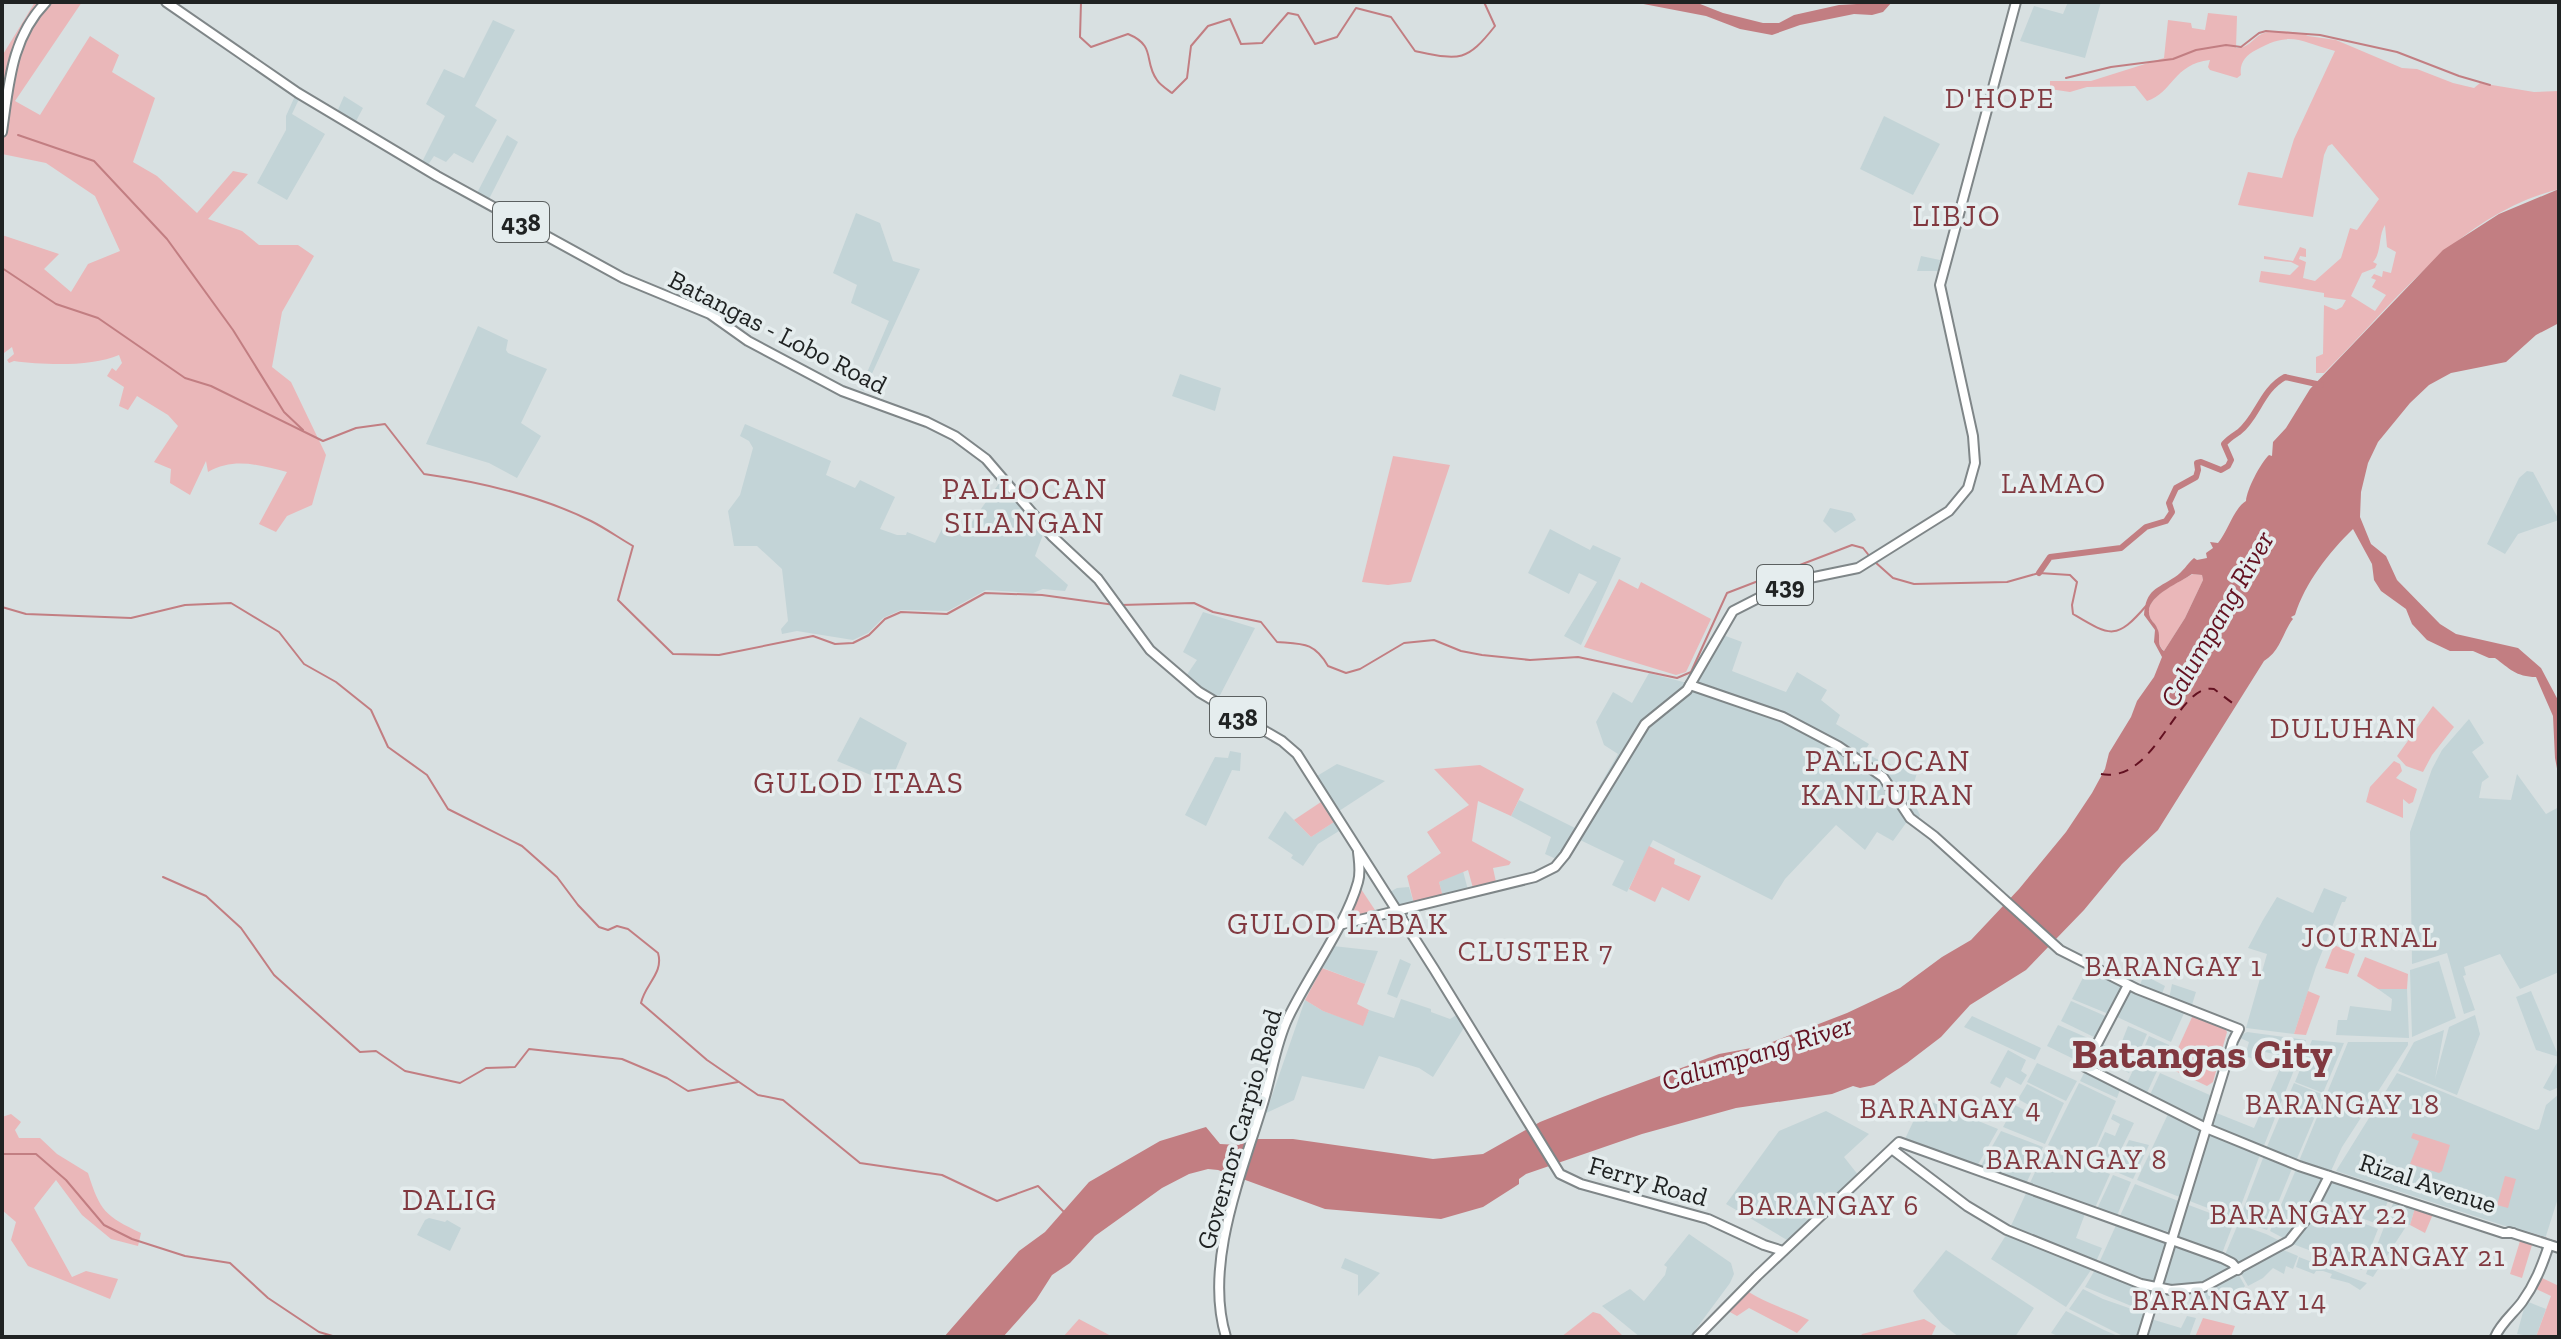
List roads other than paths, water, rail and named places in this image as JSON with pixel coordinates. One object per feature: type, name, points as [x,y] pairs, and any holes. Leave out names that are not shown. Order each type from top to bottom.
[{"type":"main road","points":[[2,132],[15,54],[29,24],[46,2]]},
{"type":"main road","name":"Batangas - Lobo Road","points":[[166,2],[298,93],[437,176],[623,278],[700,309],[751,343],[842,391],[927,422],[955,436],[986,459],[1052,536],[1117,601],[1144,644],[1189,685],[1293,749],[1561,1172]]},
{"type":"main road","name":"439","points":[[1339,925],[1535,877],[1555,867],[1645,724],[1690,685],[1737,607],[1790,582],[1816,575],[1850,572],[1878,557],[1964,496],[1972,480],[1975,463],[1971,419],[1940,285],[2016,2]]},
{"type":"main road","points":[[1690,685],[1783,717],[1838,746],[1883,777],[1910,818],[2055,946],[2128,985],[2224,1025],[2234,1034],[2214,1085],[2217,1093],[2142,1337]]},
{"type":"main road","name":"Governor Carpio Road","points":[[1226,1337],[1219,1308],[1219,1279],[1225,1235],[1238,1185],[1286,1022],[1339,925],[1358,883],[1358,851]]},
{"type":"main road","name":"Rizal Avenue","points":[[2128,985],[2085,1067],[2206,1128],[2329,1176],[2503,1233],[2513,1233],[2554,1246]]},
{"type":"main road","points":[[1697,1337],[1899,1142],[2228,1261],[2238,1270]]},
{"type":"main road","points":[[1893,1150],[1993,1222],[2061,1253],[2157,1289],[2179,1291],[2200,1288],[2238,1270],[2293,1237],[2308,1217],[2329,1176]]},
{"type":"main road","name":"Ferry Road","points":[[1561,1172],[1581,1184],[1720,1223],[1780,1254]]},
{"type":"main road","points":[[2495,1337],[2501,1325],[2521,1304],[2554,1246]]},
{"type":"water","points":[[1633,2],[1695,2],[1763,23],[1779,23],[1794,15],[1839,5],[1892,2],[1883,12],[1854,14],[1800,25],[1772,35],[1740,29],[1706,16]]},
{"type":"water","name":"Calumpang River","points":[[2559,189],[2559,323],[2536,335],[2506,362],[2451,373],[2429,385],[2410,403],[2378,442],[2368,463],[2361,492],[2360,517],[2371,544],[2386,556],[2397,580],[2440,624],[2456,634],[2518,648],[2541,668],[2559,702],[2559,779],[2553,716],[2536,677],[2518,674],[2495,658],[2473,651],[2450,651],[2427,640],[2412,624],[2406,609],[2381,591],[2374,580],[2372,564],[2353,529],[2311,580],[2278,646],[2264,661],[2158,830],[2122,864],[2084,910],[2026,970],[1970,1005],[1941,1037],[1874,1085],[1853,1086],[1832,1094],[1736,1108],[1642,1134],[1526,1174],[1519,1179],[1519,1184],[1483,1207],[1441,1219],[1325,1209],[1218,1170],[1189,1174],[1162,1188],[1095,1236],[1070,1263],[1052,1275],[1036,1300],[1003,1337],[944,1337],[1019,1251],[1045,1232],[1089,1182],[1160,1141],[1206,1127],[1220,1144],[1239,1145],[1245,1139],[1293,1139],[1433,1159],[1483,1154],[1540,1122],[1600,1098],[1719,1054],[1762,1046],[1847,1013],[1900,988],[1971,940],[2066,832],[2092,793],[2105,769],[2109,753],[2137,701],[2154,677],[2162,657],[2154,642],[2155,630],[2144,615],[2150,595],[2178,575],[2194,558],[2207,558],[2206,553],[2213,548],[2210,542],[2218,543],[2246,501],[2258,470],[2269,455],[2272,456],[2273,442],[2286,428],[2310,389],[2443,250],[2499,214]],"holes":[[[2192,574],[2202,575],[2203,580],[2185,618],[2164,651],[2150,617],[2152,603],[2164,591]]]},
{"type":"waterway","points":[[1081,2],[1080,37],[1091,47],[1128,34],[1137,39],[1146,49],[1157,80],[1172,93],[1187,78],[1191,46],[1208,26],[1230,19],[1241,44],[1262,43],[1288,13],[1298,15],[1315,44],[1337,37],[1356,8],[1391,17],[1415,51],[1452,57],[1469,53],[1495,26],[1484,2]]},
{"type":"waterway","points":[[2066,78],[2111,67],[2173,59],[2196,50],[2226,45],[2241,47],[2266,31],[2320,35],[2397,52],[2490,85]]},
{"type":"waterway","points":[[18,135],[94,161],[167,239],[233,330],[284,412],[303,430]]},
{"type":"waterway","points":[[2,268],[56,304],[98,318],[185,378],[211,386],[323,441],[356,428],[385,424],[424,474],[530,497],[602,527],[633,546],[618,600],[673,654],[719,655],[813,636],[835,644],[853,643],[869,635],[885,619],[901,612],[947,614],[985,593],[1042,595],[1115,605]]},
{"type":"waterway","points":[[2039,573],[2050,557],[2121,548],[2146,527],[2166,521],[2172,512],[2169,503],[2176,488],[2196,477],[2197,463],[2221,470],[2228,466],[2231,460],[2224,444],[2251,419],[2277,382],[2285,377],[2321,385]]},
{"type":"waterway","points":[[1121,605],[1194,603],[1213,612],[1261,622],[1277,642],[1313,648],[1328,666],[1346,673],[1360,669],[1404,643],[1434,640],[1461,651],[1482,655],[1530,660],[1578,657],[1677,678],[1691,672],[1727,593],[1852,545],[1863,548],[1871,558]]},
{"type":"waterway","points":[[1875,562],[1893,578],[1914,584],[2007,582],[2039,573],[2070,575],[2077,582],[2073,614],[2104,630],[2119,630],[2146,606]]},
{"type":"waterway","points":[[2,607],[26,614],[131,618],[185,605],[231,603],[279,632],[304,664],[336,682],[371,710],[388,747],[427,775],[448,809],[522,846],[557,877],[599,927],[628,929],[658,953],[656,973],[641,1003],[707,1060],[758,1095],[783,1100],[860,1163],[942,1175],[997,1201],[1038,1186],[1063,1211]]},
{"type":"waterway","points":[[163,877],[206,896],[241,928],[274,975],[360,1052],[376,1051],[405,1071],[460,1083],[486,1068],[515,1067],[529,1049],[622,1059],[667,1078],[688,1091],[738,1082]]},
{"type":"waterway","points":[[2,1154],[36,1154],[66,1180],[104,1225],[132,1239],[185,1256],[230,1263],[268,1298],[319,1332],[336,1337]]},
{"type":"waterway","points":[[2517,1230],[2547,1239]]},
{"type":"waterway","points":[[2553,1241],[2559,1243]]},
{"type":"district","name":"D'HOPE","points":[[2000,98]]},
{"type":"district","name":"LIBJO","points":[[1957,216]]},
{"type":"district","name":"LAMAO","points":[[2054,483]]},
{"type":"district","name":"PALLOCAN SILANGAN","points":[[1025,506]]},
{"type":"district","name":"DULUHAN","points":[[2344,728]]},
{"type":"district","name":"PALLOCAN KANLURAN","points":[[1888,778]]},
{"type":"district","name":"GULOD ITAAS","points":[[859,783]]},
{"type":"district","name":"GULOD LABAK","points":[[1338,924]]},
{"type":"district","name":"JOURNAL","points":[[2370,937]]},
{"type":"district","name":"CLUSTER 7","points":[[1536,951]]},
{"type":"district","name":"BARANGAY 1","points":[[2174,966]]},
{"type":"district","name":"Batangas City","points":[[2202,1053]]},
{"type":"district","name":"BARANGAY 18","points":[[2343,1104]]},
{"type":"district","name":"BARANGAY 4","points":[[1951,1108]]},
{"type":"district","name":"BARANGAY 8","points":[[2077,1159]]},
{"type":"district","name":"DALIG","points":[[450,1200]]},
{"type":"district","name":"BARANGAY 6","points":[[1829,1205]]},
{"type":"district","name":"BARANGAY 22","points":[[2309,1214]]},
{"type":"district","name":"BARANGAY 21","points":[[2409,1256]]},
{"type":"district","name":"BARANGAY 14","points":[[2230,1300]]}]
